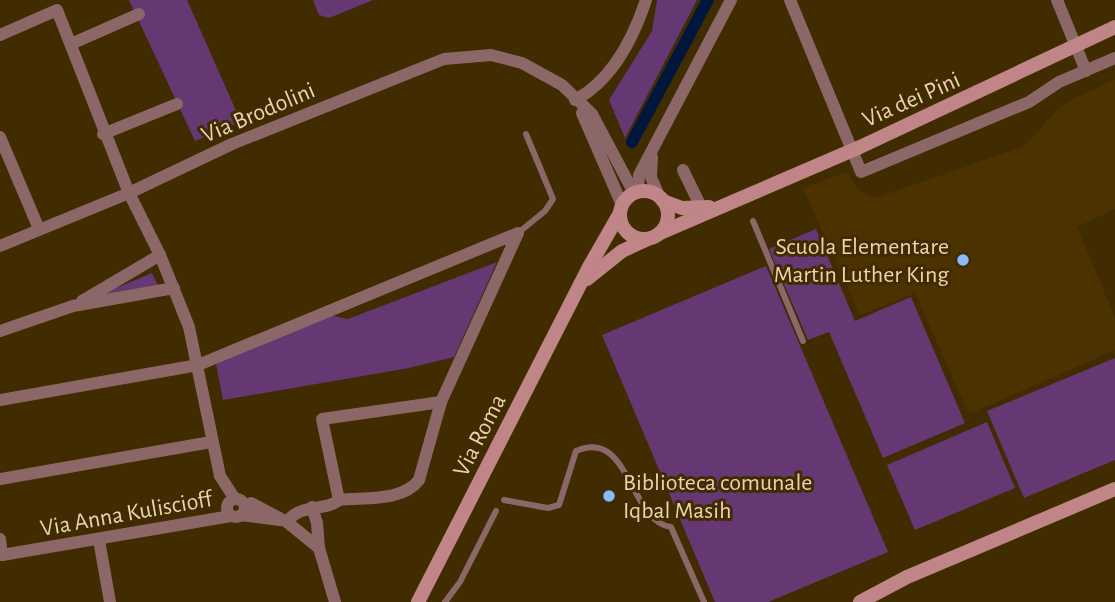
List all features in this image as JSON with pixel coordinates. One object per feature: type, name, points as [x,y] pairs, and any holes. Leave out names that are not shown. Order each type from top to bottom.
[{"type":"street","points":[[575,100],[607,78],[640,17],[646,0]]},
{"type":"street","points":[[654,147],[650,164],[651,177],[667,214],[656,235],[634,237],[626,231],[621,209],[636,193],[639,175],[731,0]]},
{"type":"street","points":[[790,0],[861,172],[1029,102],[1059,82],[1115,58]]},
{"type":"street","points":[[1057,0],[1086,71]]},
{"type":"street","points":[[0,35],[57,10],[103,134],[174,288],[198,365],[211,442],[220,476],[238,509]]},
{"type":"street","points":[[71,44],[139,14]]},
{"type":"street","name":"Via dei Pini","points":[[656,235],[852,151],[1002,83],[1030,65],[1115,27]]},
{"type":"street","name":"Via Brodolini","points":[[0,246],[129,193],[232,144],[459,56],[491,55],[522,63],[562,85],[592,114],[636,193]]},
{"type":"street","name":"Via Brodolini","points":[[575,100],[621,209]]},
{"type":"street","points":[[103,134],[177,104]]},
{"type":"street","points":[[0,137],[39,229]]},
{"type":"street","points":[[683,170],[702,209]]},
{"type":"street","points":[[636,193],[661,199]]},
{"type":"street","name":"Via dei Pini","points":[[661,199],[682,208],[702,209],[722,205]]},
{"type":"street","name":"Via Roma","points":[[418,602],[621,209]]},
{"type":"street","points":[[0,400],[198,365],[518,233]]},
{"type":"street","points":[[319,548],[287,522],[296,513],[312,507],[333,505],[339,500],[402,494],[413,488],[419,480],[440,402],[518,233]]},
{"type":"street","name":"Via Roma","points":[[579,288],[595,270],[613,257],[656,235]]},
{"type":"street","points":[[73,306],[160,255]]},
{"type":"street","points":[[0,331],[73,306],[174,288]]},
{"type":"street","points":[[339,500],[322,419],[440,402]]},
{"type":"street","points":[[0,479],[211,442]]},
{"type":"street","points":[[860,602],[907,577],[1115,489]]},
{"type":"street","points":[[312,507],[317,523],[319,548],[335,602]]},
{"type":"street","name":"Via Anna Kuliscioff","points":[[0,539],[2,555],[99,540],[238,509],[287,522]]},
{"type":"street","points":[[99,540],[110,602]]},
{"type":"lane","points":[[518,233],[545,211],[553,199],[526,134]]},
{"type":"lane","points":[[753,222],[803,341]]},
{"type":"lane","points":[[504,500],[548,508],[559,505],[576,451],[587,446],[605,450],[615,458],[654,520],[671,527],[704,602]]},
{"type":"lane","points":[[445,602],[460,582],[496,511]]},
{"type":"shaded area","points":[[129,0],[187,0],[241,122],[195,141]]},
{"type":"shaded area","points":[[313,0],[373,0],[329,18],[319,15]]},
{"type":"shaded area","points":[[657,0],[697,0],[625,138],[609,100],[652,31]]},
{"type":"shaded area","name":"Scuola Elementare Martin Luther King","points":[[1115,79],[1115,209],[1077,227],[1115,317],[1115,350],[969,414],[915,293],[860,315],[803,188],[846,172],[862,193],[876,198],[1024,146],[1062,105]]},
{"type":"shaded area","points":[[816,229],[855,321],[911,297],[965,423],[883,458],[829,332],[808,340],[769,249]]},
{"type":"shaded area","points":[[497,262],[454,357],[409,368],[223,400],[216,364],[222,359],[329,315],[348,319]]},
{"type":"shaded area","points":[[766,266],[888,552],[768,602],[715,602],[602,335]]},
{"type":"shaded area","points":[[152,273],[158,285],[95,297]]},
{"type":"shaded area","points":[[1115,358],[1115,460],[1024,498],[987,411]]},
{"type":"shaded area","points":[[987,422],[1015,488],[915,530],[887,465]]},
{"type":"waterway","points":[[632,142],[708,0]]},
{"type":"place","name":"Scuola Elementare Martin Luther King","points":[[963,260]]},
{"type":"place","name":"Biblioteca comunale Iqbal Masih","points":[[609,496]]}]
